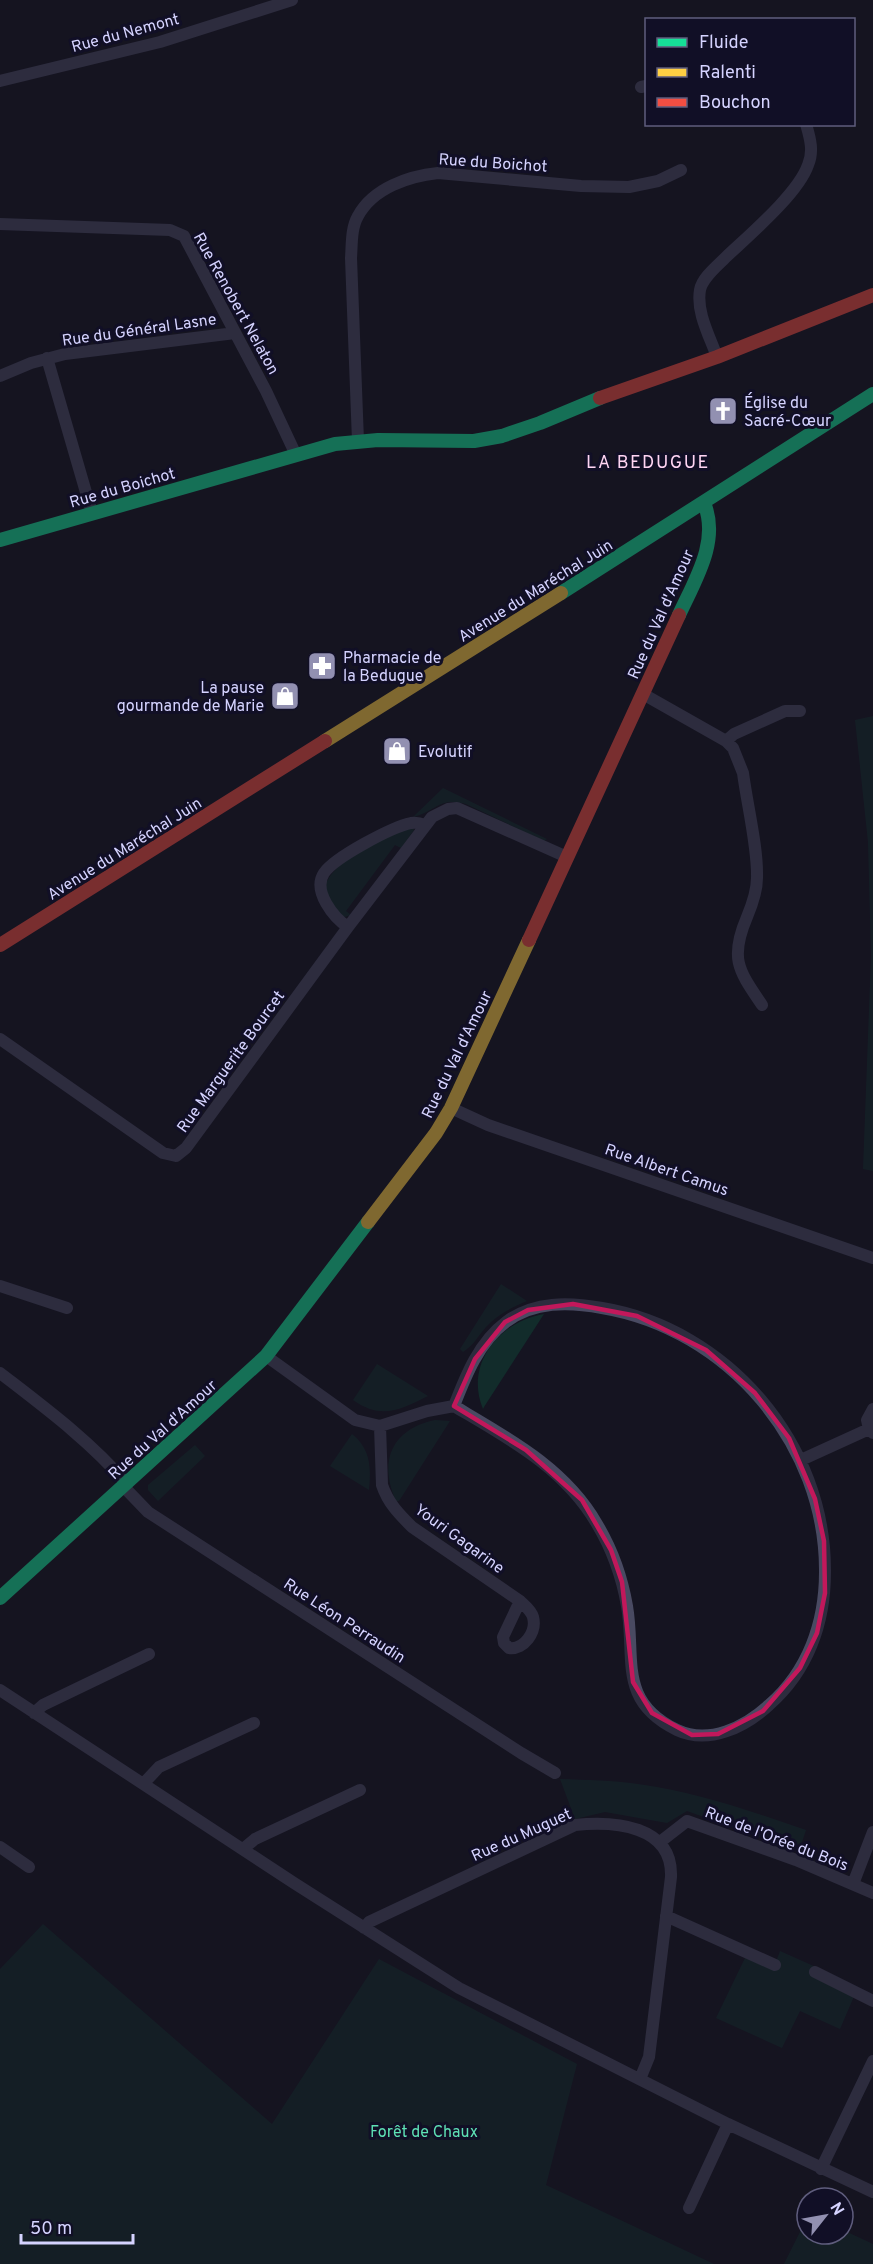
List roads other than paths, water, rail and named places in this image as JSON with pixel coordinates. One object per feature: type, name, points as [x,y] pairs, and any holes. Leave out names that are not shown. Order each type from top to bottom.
[{"type":"street","name":"Rue du Nemont","points":[[0,81],[160,42],[292,0]]},
{"type":"street","points":[[717,357],[700,310],[701,285],[714,269],[773,212],[803,175],[811,152],[811,140],[807,126]]},
{"type":"street","name":"Rue du Boichot","points":[[358,441],[352,234],[357,216],[380,193],[401,181],[438,172],[581,186],[629,187],[658,181],[681,170]]},
{"type":"street","name":"Rue Renobert Nelaton","points":[[0,224],[177,232],[188,242],[296,455]]},
{"type":"street","name":"Rue du Boichot","points":[[0,540],[296,455],[358,441],[474,441],[502,436],[614,392],[717,357],[873,295]]},
{"type":"street","name":"Rue du Général Lasne","points":[[0,376],[47,358],[83,351],[235,333]]},
{"type":"street","name":"Rue du Général Lasne","points":[[47,358],[92,513]]},
{"type":"street","name":"Avenue du Maréchal Juin","points":[[0,945],[704,503],[873,394]]},
{"type":"street","name":"Rue du Val d'Amour","points":[[0,1598],[266,1356],[436,1133],[451,1108],[643,694],[706,552],[711,517],[704,503]]},
{"type":"street","points":[[643,694],[726,741],[733,748],[743,773],[757,876],[752,904],[737,942],[737,955],[740,968],[762,1005]]},
{"type":"street","points":[[726,741],[734,734],[785,711],[800,711]]},
{"type":"street","name":"Rue Marguerite Bourcet","points":[[0,1040],[163,1153],[176,1156],[186,1148],[424,825],[441,812],[457,808],[567,857]]},
{"type":"street","name":"Rue Marguerite Bourcet","points":[[348,927],[331,912],[324,897],[321,884],[324,873],[337,861],[386,832],[411,823],[419,822],[424,825]]},
{"type":"street","name":"Rue Albert Camus","points":[[451,1108],[488,1125],[873,1258]]},
{"type":"street","points":[[0,1286],[67,1308]]},
{"type":"street","points":[[266,1356],[355,1419],[380,1425],[427,1411],[454,1406],[526,1450],[568,1484],[582,1500],[611,1550],[622,1582],[628,1608],[633,1682],[641,1699],[652,1713],[679,1731],[692,1735],[718,1734],[734,1728],[763,1711],[787,1686],[806,1659],[823,1611],[825,1562],[821,1520],[801,1460],[781,1425],[741,1378],[706,1350],[661,1325],[637,1316],[594,1306],[566,1304],[543,1306],[528,1310],[505,1322],[490,1338],[466,1374],[454,1406]]},
{"type":"street","name":"Rue Léon Perraudin","points":[[0,1373],[54,1415],[111,1465],[148,1512],[555,1773]]},
{"type":"street","points":[[801,1460],[871,1431],[868,1416],[873,1409]]},
{"type":"street","name":"Youri Gagarine","points":[[380,1425],[382,1485],[397,1513],[412,1527],[520,1601]]},
{"type":"street","points":[[34,1713],[44,1705],[149,1654]]},
{"type":"street","points":[[0,1690],[459,1988],[728,2124],[873,2192]]},
{"type":"street","points":[[144,1783],[159,1767],[254,1723]]},
{"type":"street","points":[[243,1849],[255,1839],[360,1790]]},
{"type":"street","name":"Rue de l'Orée du Bois","points":[[660,1842],[687,1821],[796,1860],[873,1893]]},
{"type":"street","name":"Rue du Muguet","points":[[364,1928],[369,1922],[575,1825],[602,1824],[638,1830],[655,1837],[660,1842]]},
{"type":"street","name":"Rue de l'Orée du Bois","points":[[853,1884],[873,1832]]},
{"type":"street","points":[[640,2079],[649,2057],[671,1860],[660,1842]]},
{"type":"street","points":[[0,1847],[29,1867]]},
{"type":"street","points":[[666,1916],[775,1965]]},
{"type":"street","points":[[815,1972],[873,2001]]},
{"type":"street","points":[[821,2169],[873,2061]]},
{"type":"street","points":[[689,2208],[728,2124]]},
{"type":"place","name":"Église du Sacré-Cœur","points":[[723,411]]},
{"type":"place","name":"Pharmacie de la Bedugue","points":[[322,666]]},
{"type":"place","name":"La pause gourmande de Marie","points":[[285,696]]},
{"type":"place","name":"Evolutif","points":[[397,751]]},
{"type":"district","name":"LA BEDUGUE","points":[[648,462]]},
{"type":"park label","name":"Forêt de Chaux","points":[[424,2131]]}]
